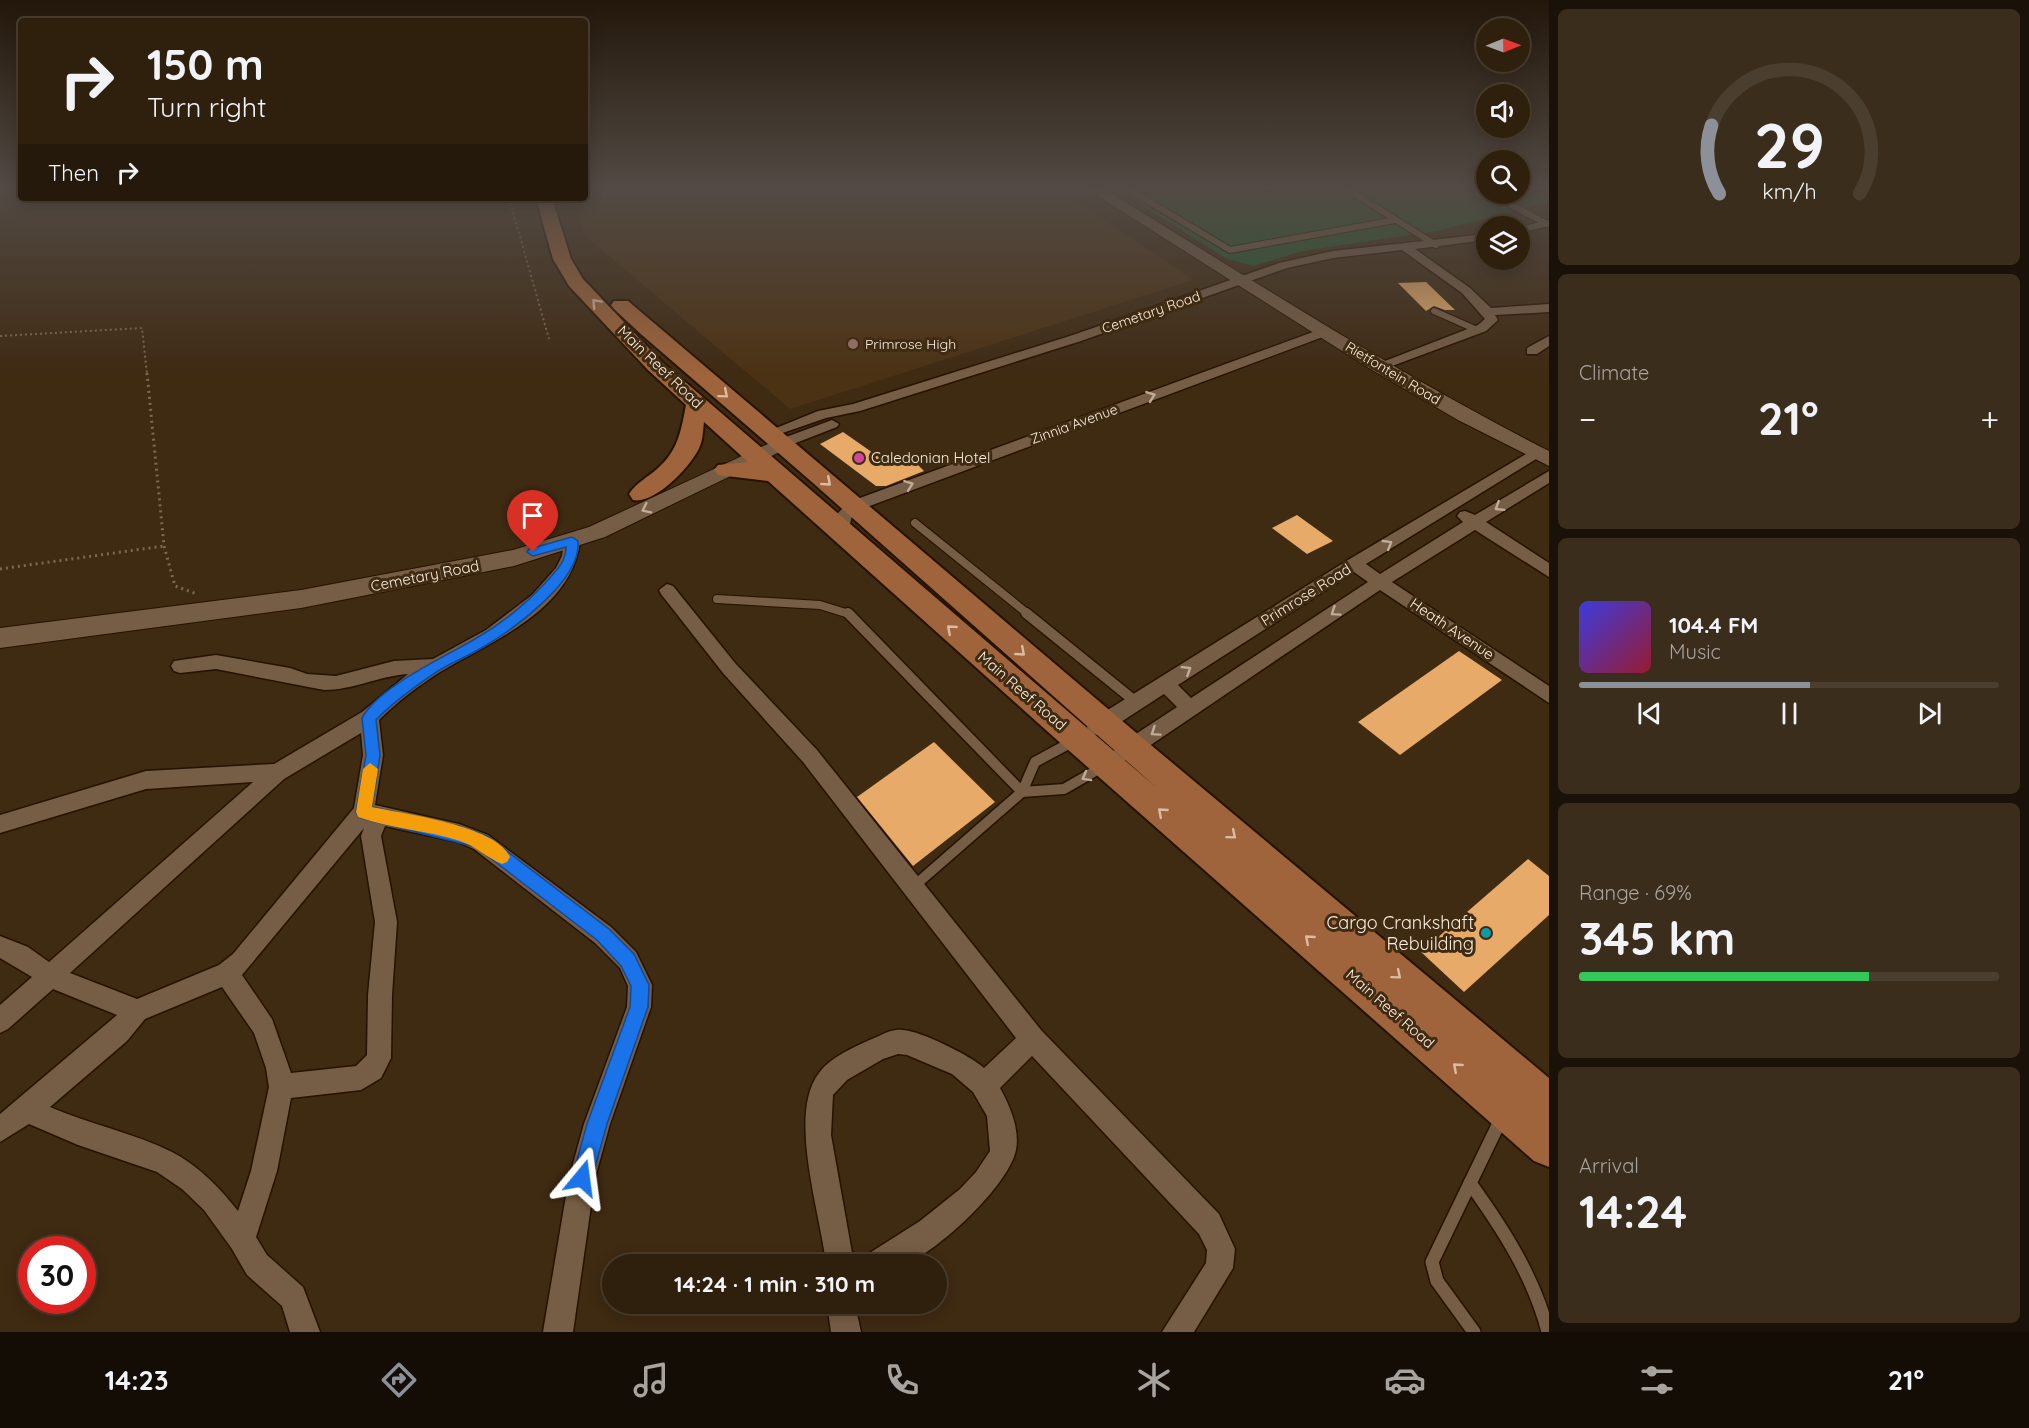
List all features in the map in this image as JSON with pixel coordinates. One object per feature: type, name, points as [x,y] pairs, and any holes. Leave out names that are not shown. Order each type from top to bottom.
[{"type":"main road","name":"Main Reef Road","points":[[560,251],[576,282],[671,380],[758,459],[847,519],[1504,1094],[1549,1146]]},
{"type":"main road","name":"Main Reef Road","points":[[578,251],[597,279],[622,306],[777,438],[847,519]]},
{"type":"main road","points":[[671,380],[695,370]]},
{"type":"main road","points":[[641,494],[668,472],[689,446],[697,403]]},
{"type":"main road","points":[[726,470],[749,470],[758,459]]},
{"type":"main road","name":"Main Reef Road","points":[[1504,1094],[1549,1104]]},
{"type":"street","name":"Rietfontein Road","points":[[1194,251],[1378,366],[1543,456]]},
{"type":"street","name":"Cemetary Road","points":[[0,625],[356,576],[464,554],[567,525],[641,494],[758,459],[777,438],[830,424],[846,416],[855,408],[1088,334],[1240,280],[1317,256],[1379,251]]},
{"type":"street","points":[[1378,366],[1477,330],[1492,320],[1488,312],[1472,296],[1410,251]]},
{"type":"street","points":[[1488,312],[1549,308]]},
{"type":"street","points":[[1524,309],[1549,323]]},
{"type":"street","name":"Zinnia Avenue","points":[[847,519],[1324,332]]},
{"type":"street","points":[[1532,351],[1549,340]]},
{"type":"street","name":"Primrose Road","points":[[1090,732],[1354,564],[1450,506],[1543,456]]},
{"type":"street","name":"Cemetary Road","points":[[0,638],[312,597],[465,569],[572,541],[624,520],[726,470]]},
{"type":"street","name":"Primrose Road","points":[[1119,756],[1381,581],[1549,476]]},
{"type":"street","points":[[1450,506],[1549,571]]},
{"type":"street","points":[[0,1021],[51,977],[123,908],[277,773],[369,718],[384,703],[435,666],[480,643],[513,620],[543,594],[567,567],[573,550],[572,541]]},
{"type":"street","name":"Heath Avenue","points":[[1354,564],[1549,696]]},
{"type":"street","points":[[667,590],[729,668],[810,756],[1032,1039],[1209,1224],[1221,1249],[1219,1268],[1177,1332]]},
{"type":"street","points":[[180,666],[216,662],[324,683],[336,683],[405,666],[435,666]]},
{"type":"street","points":[[1165,684],[1190,708]]},
{"type":"street","points":[[281,1087],[361,1078],[372,1069],[379,1058],[380,995],[386,922],[371,836],[373,755],[369,718]]},
{"type":"street","points":[[0,824],[146,780],[220,774],[277,773]]},
{"type":"street","points":[[0,1129],[27,1110],[118,1032],[137,1011],[227,973],[261,940],[371,814]]},
{"type":"street","points":[[371,814],[459,833],[481,842],[603,934],[628,960],[640,985],[639,1007],[597,1124],[582,1178],[558,1332]]},
{"type":"street","points":[[0,947],[20,955],[51,977],[137,1011]]},
{"type":"street","points":[[227,973],[264,1027],[278,1068],[281,1087],[264,1172],[242,1239]]},
{"type":"street","points":[[984,1086],[1032,1039]]},
{"type":"street","points":[[839,1254],[837,1232],[824,1180],[819,1138],[821,1094],[828,1079],[840,1069],[880,1048],[898,1042],[915,1045],[964,1067],[984,1086],[1002,1128],[1004,1150],[995,1172],[980,1190],[898,1254]]},
{"type":"street","points":[[27,1110],[78,1132],[164,1162],[191,1180],[213,1202],[242,1239],[257,1265],[277,1280],[292,1297],[305,1332]]},
{"type":"street","points":[[843,1314],[846,1332]]},
{"type":"lane","points":[[1434,311],[1477,330]]},
{"type":"lane","points":[[915,523],[1136,702]]},
{"type":"lane","points":[[717,599],[820,605],[846,610],[1022,792]]},
{"type":"lane","points":[[921,880],[1022,792],[1035,762],[1090,732]]},
{"type":"lane","points":[[1022,792],[1064,789],[1119,756]]},
{"type":"lane","points":[[1474,1332],[1437,1281],[1432,1262],[1470,1183],[1504,1094]]},
{"type":"lane","points":[[1470,1183],[1504,1230],[1545,1316],[1548,1332]]},
{"type":"path","points":[[524,251],[549,339]]},
{"type":"path","points":[[0,336],[142,328],[164,546],[175,586],[209,598]]},
{"type":"path","points":[[0,569],[164,546]]},
{"type":"shaded area","name":"Primrose High","points":[[603,251],[1151,251],[1193,280],[790,409]]},
{"type":"green space","points":[[1215,251],[1301,251],[1254,266],[1227,259]]},
{"type":"building","points":[[1426,282],[1455,310],[1445,310],[1434,306],[1426,311],[1398,283]]},
{"type":"building","name":"Caledonian Hotel","points":[[843,432],[886,462],[907,454],[924,471],[886,486],[876,486],[820,444]]},
{"type":"building","points":[[1297,515],[1333,541],[1307,554],[1272,528]]},
{"type":"building","points":[[1459,651],[1502,680],[1400,755],[1358,722]]},
{"type":"building","points":[[934,742],[995,802],[913,866],[857,797]]},
{"type":"building","name":"Cargo Crankshaft Rebuilding","points":[[1528,859],[1549,876],[1549,915],[1464,992],[1421,952]]},
{"type":"slow traffic","points":[[370,769],[364,812],[459,833],[481,842],[502,857]]},
{"type":"place","name":"Primrose High","points":[[853,344]]},
{"type":"place","name":"Caledonian Hotel","points":[[859,458]]},
{"type":"place","name":"Cargo Crankshaft Rebuilding","points":[[1486,933]]},
{"type":"route","points":[[533,552],[572,541],[573,550],[567,567],[543,594],[513,620],[480,643],[435,666],[384,703],[369,718],[373,755],[364,812],[459,833],[481,842],[579,919],[603,934],[628,960],[640,985],[639,1007],[597,1124],[582,1178]]}]
